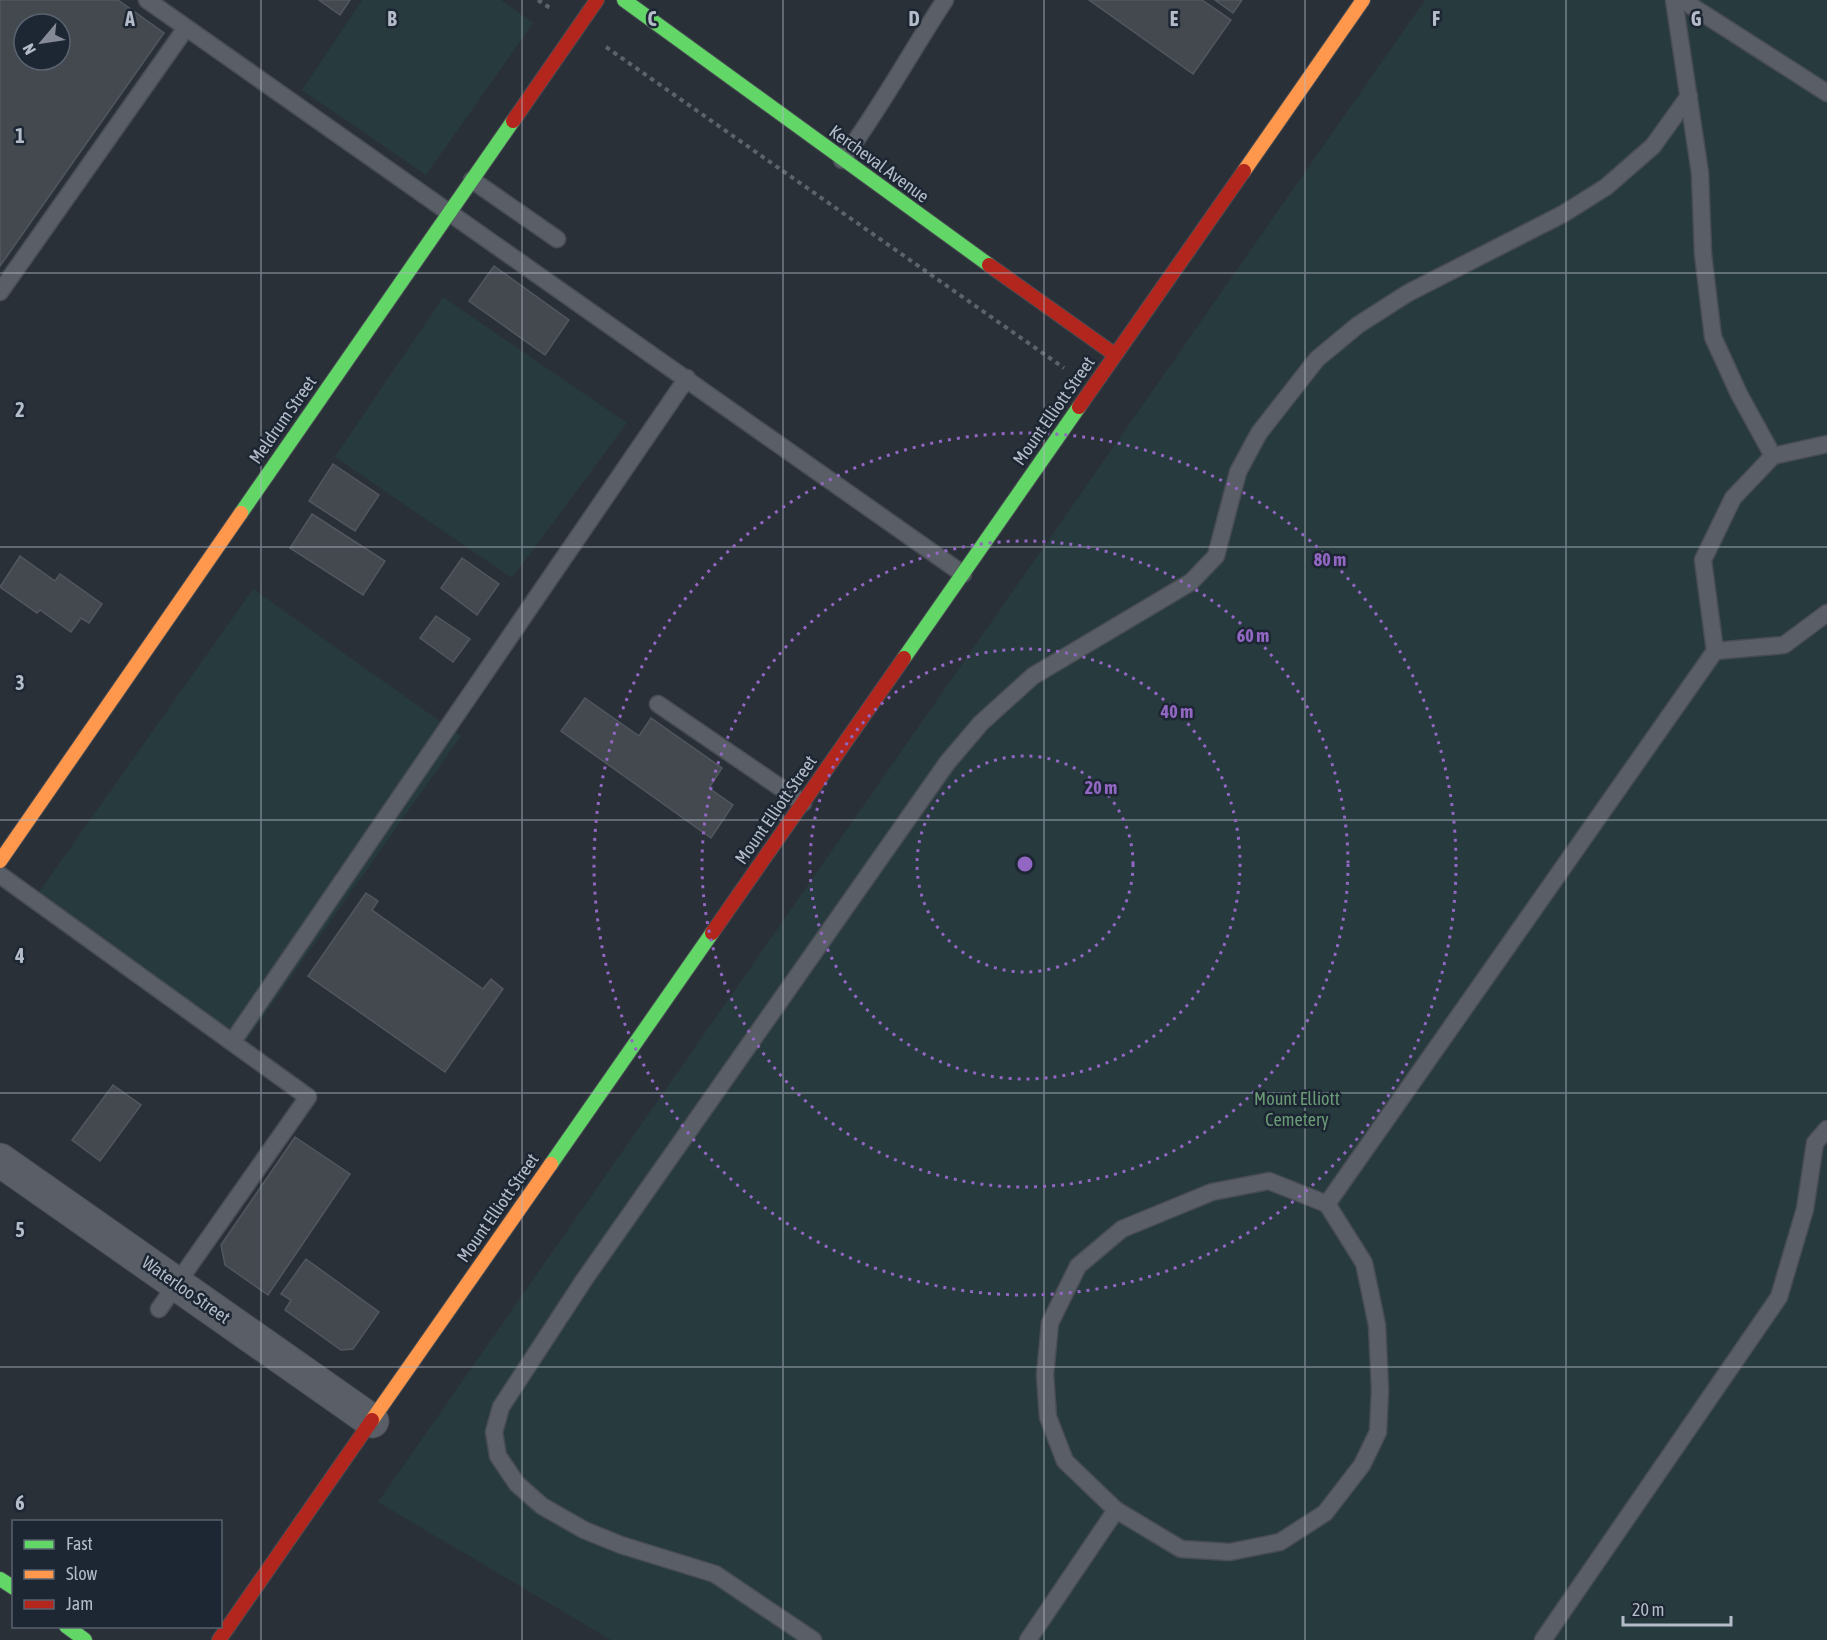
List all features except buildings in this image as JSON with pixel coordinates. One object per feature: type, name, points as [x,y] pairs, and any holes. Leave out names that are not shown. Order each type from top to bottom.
[{"type":"main road","name":"Meldrum Street","points":[[0,861],[597,0]]},
{"type":"main road","name":"Kercheval Avenue","points":[[624,0],[711,61],[842,160],[1114,354]]},
{"type":"main road","name":"Mount Elliott Street","points":[[219,1640],[1363,0]]},
{"type":"main road","points":[[69,1628],[85,1640]]},
{"type":"street","name":"Waterloo Street","points":[[0,1160],[168,1297],[372,1421]]},
{"type":"lane","points":[[147,0],[963,574]]},
{"type":"lane","points":[[842,160],[879,110],[903,64],[945,0]]},
{"type":"lane","points":[[1674,0],[1700,173],[1703,254],[1713,337],[1739,394],[1773,456]]},
{"type":"lane","points":[[1682,0],[1827,93]]},
{"type":"lane","points":[[0,292],[186,28]]},
{"type":"lane","points":[[813,1640],[715,1574],[621,1545],[584,1530],[542,1506],[517,1484],[498,1456],[494,1432],[501,1407],[585,1280],[919,802],[947,763],[981,723],[1033,676],[1191,582],[1206,568],[1216,556],[1233,489],[1259,433],[1317,359],[1358,325],[1408,293],[1563,214],[1606,187],[1653,146],[1689,96]]},
{"type":"lane","points":[[472,180],[557,239]]},
{"type":"lane","points":[[233,1041],[687,378]]},
{"type":"lane","points":[[1327,1204],[1714,651],[1703,560],[1733,498],[1773,456],[1827,444]]},
{"type":"lane","points":[[1714,651],[1784,645],[1827,613]]},
{"type":"lane","points":[[658,704],[803,803]]},
{"type":"lane","points":[[0,875],[308,1096],[168,1297]]},
{"type":"lane","points":[[1543,1640],[1779,1297],[1805,1209],[1815,1143],[1827,1129]]},
{"type":"lane","points":[[1269,1181],[1327,1204],[1364,1263],[1377,1325],[1380,1390],[1378,1432],[1362,1465],[1325,1513],[1280,1542],[1230,1552],[1181,1549],[1116,1510],[1065,1461],[1048,1417],[1045,1374],[1050,1323],[1078,1266],[1122,1228],[1212,1192],[1269,1181]]},
{"type":"lane","points":[[1028,1640],[1116,1510]]},
{"type":"path","points":[[538,0],[1092,387]]},
{"type":"green space","points":[[362,0],[501,0],[533,23],[426,175],[302,90]]},
{"type":"green space","name":"Mount Elliott Cemetery","points":[[1425,0],[1827,0],[1827,1640],[611,1640],[378,1502]]},
{"type":"green space","points":[[443,297],[627,423],[512,578],[335,457]]},
{"type":"green space","points":[[253,589],[461,736],[246,1041],[37,895]]},
{"type":"traffic: fast","points":[[624,0],[989,265]]},
{"type":"traffic: fast","points":[[241,513],[513,121]]},
{"type":"traffic: fast","points":[[904,658],[1079,407]]},
{"type":"traffic: fast","points":[[551,1164],[712,933]]},
{"type":"traffic: fast","points":[[0,1579],[12,1587]]},
{"type":"traffic: fast","points":[[69,1628],[85,1640]]},
{"type":"traffic: slow","points":[[1244,171],[1363,0]]},
{"type":"traffic: slow","points":[[0,861],[241,513]]},
{"type":"traffic: slow","points":[[372,1420],[551,1164]]},
{"type":"traffic: jam","points":[[513,121],[597,0]]},
{"type":"traffic: jam","points":[[1079,407],[1244,171]]},
{"type":"traffic: jam","points":[[989,265],[1114,354]]},
{"type":"traffic: jam","points":[[712,933],[904,658]]},
{"type":"traffic: jam","points":[[219,1640],[372,1420]]}]
